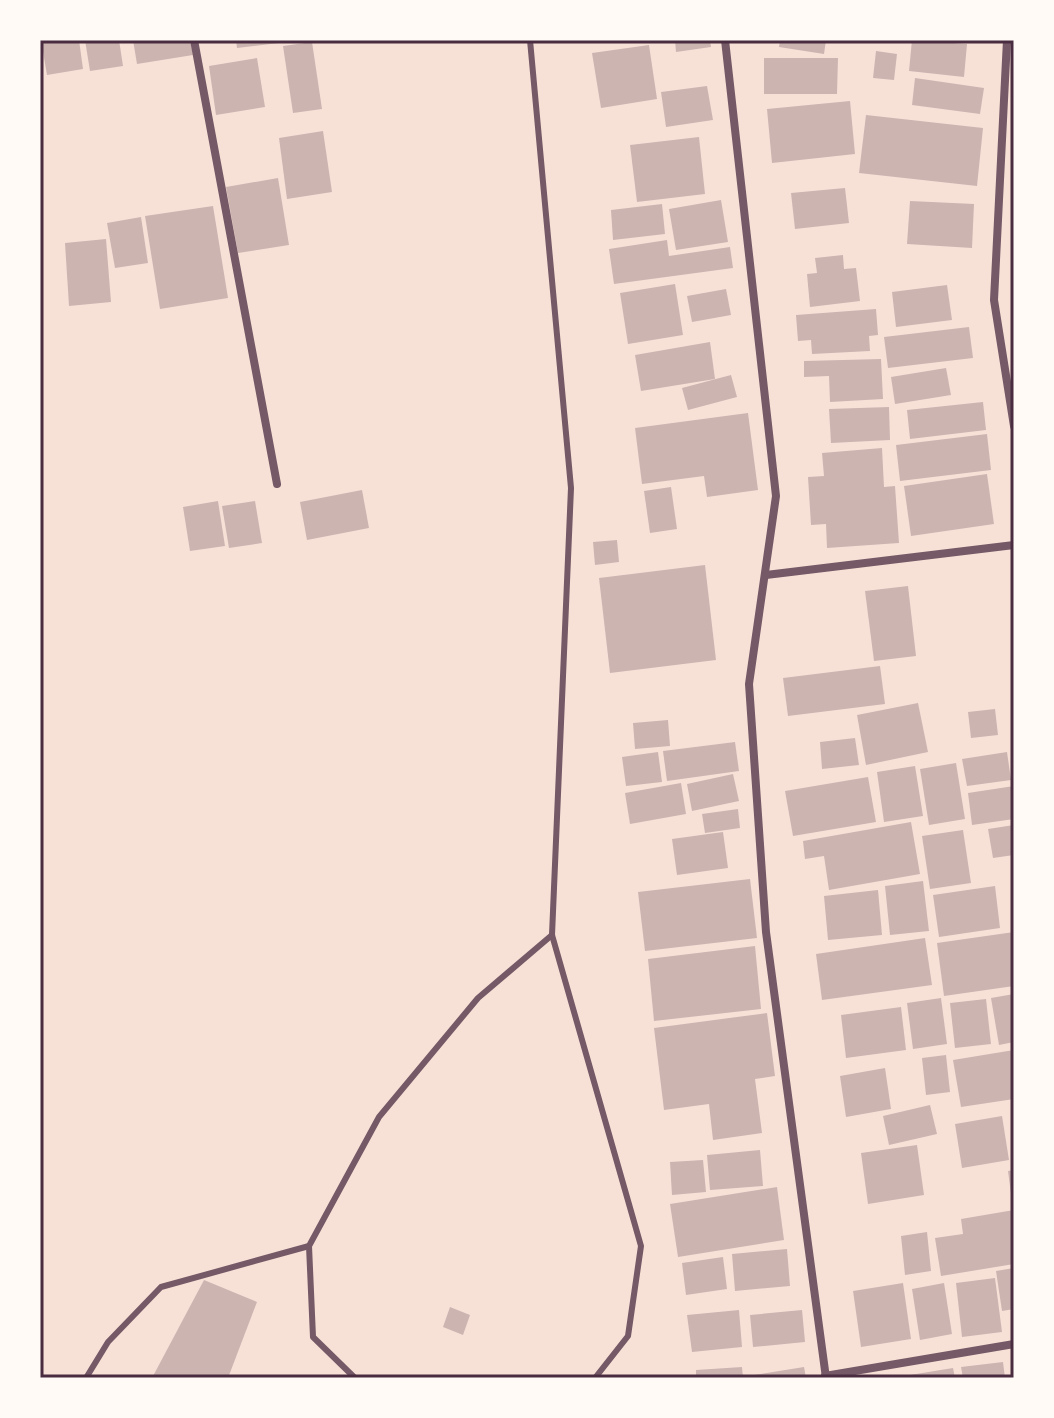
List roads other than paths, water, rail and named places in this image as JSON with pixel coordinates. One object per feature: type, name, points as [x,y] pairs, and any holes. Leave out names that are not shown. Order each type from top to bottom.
[{"type":"street","points":[[194,40],[277,484]]},
{"type":"street","points":[[725,40],[776,496],[749,684],[766,932],[826,1377],[1014,1344]]},
{"type":"street","points":[[1007,40],[994,300],[1014,426]]},
{"type":"street","points":[[766,575],[1014,545]]},
{"type":"lane","points":[[530,40],[571,488],[552,935],[641,1246],[628,1336],[595,1378]]},
{"type":"lane","points":[[355,1378],[313,1337],[309,1246],[379,1117],[478,998],[552,935]]},
{"type":"lane","points":[[86,1378],[108,1342],[161,1287],[309,1246]]}]
